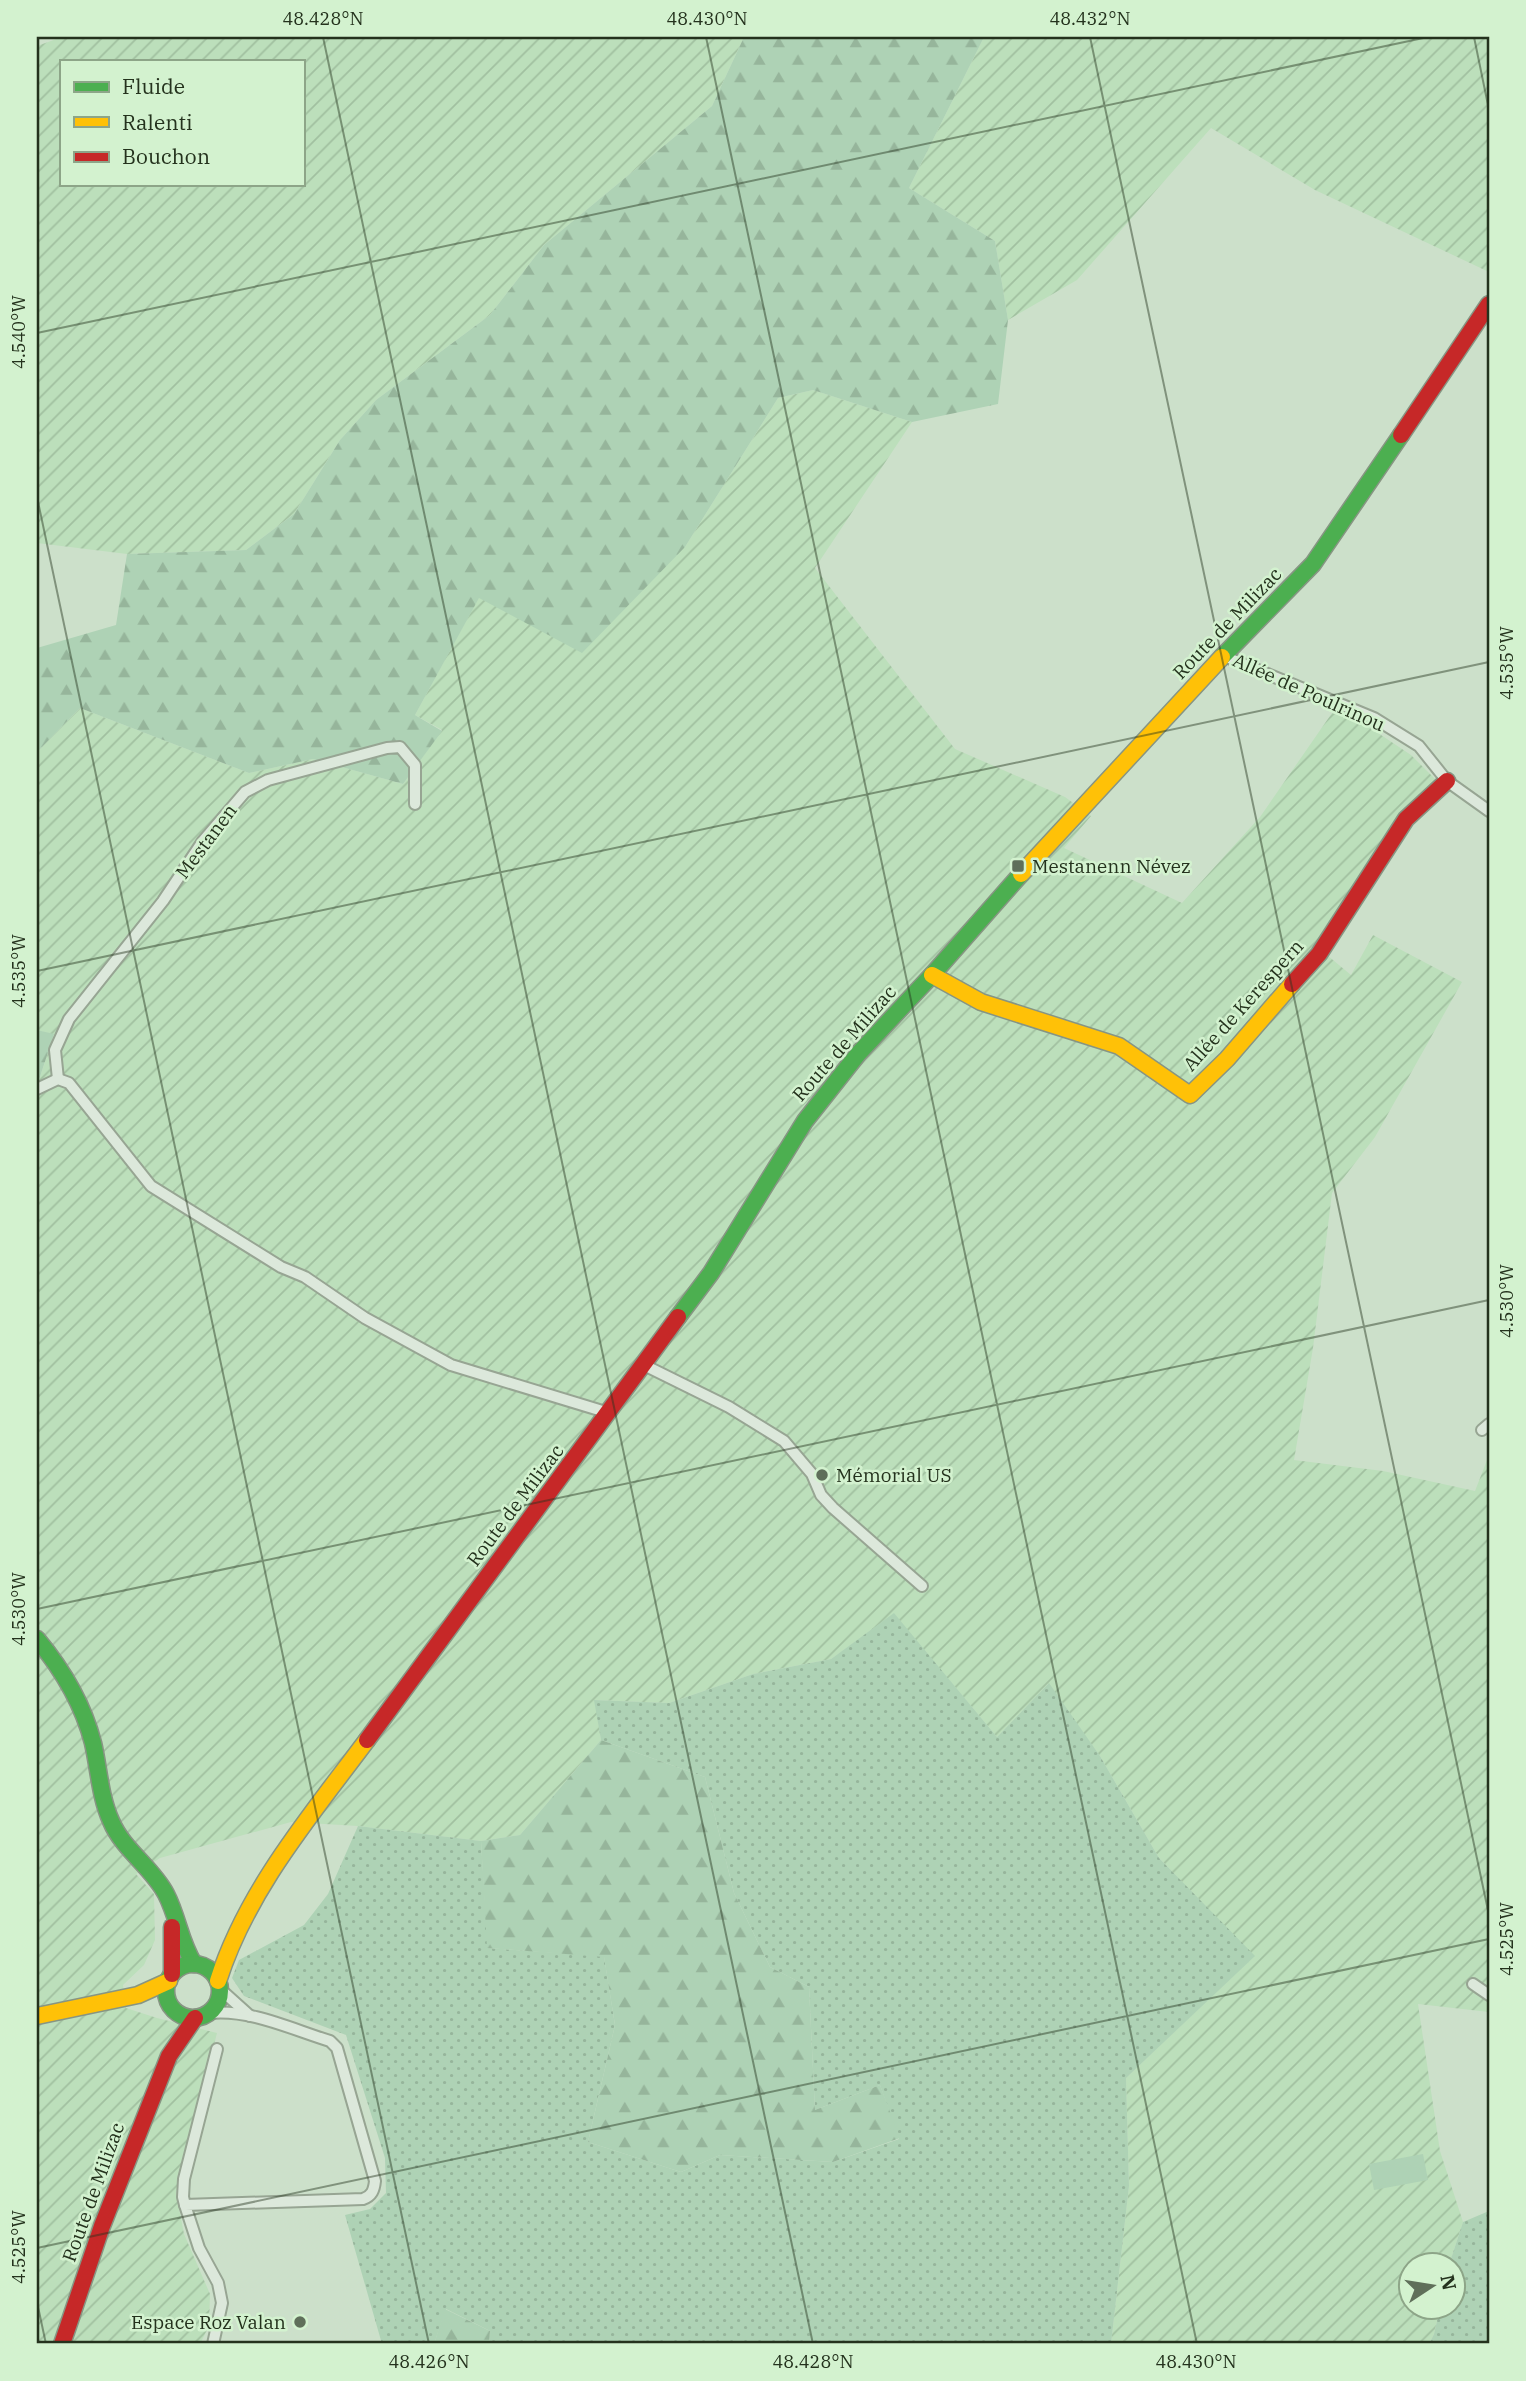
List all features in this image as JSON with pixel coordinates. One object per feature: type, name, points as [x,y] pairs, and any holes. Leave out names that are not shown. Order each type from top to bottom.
[{"type":"main road","name":"Route de Milizac","points":[[219,1985],[224,1962],[240,1925],[276,1863],[711,1273],[805,1121],[858,1054],[932,975],[1037,855],[1225,653],[1313,565],[1489,304]]},
{"type":"main road","name":"Allée de Kerespern","points":[[932,975],[981,1002],[1119,1046],[1190,1095],[1227,1059],[1318,954],[1406,819],[1447,782]]},
{"type":"main road","points":[[37,1639],[72,1692],[92,1738],[110,1820],[122,1842],[161,1888],[182,1943],[196,1964]]},
{"type":"main road","points":[[171,1911],[170,1977],[166,1990],[173,2009]]},
{"type":"main road","name":"Route de Milizac","points":[[196,1964],[216,1952],[240,1925]]},
{"type":"main road","points":[[37,2015],[138,1995],[182,1967],[196,1964],[210,1968],[219,1985],[218,2003],[202,2016],[182,2016],[173,2009],[138,1995]]},
{"type":"main road","name":"Route de Milizac","points":[[62,2344],[102,2226],[169,2056],[173,2009]]},
{"type":"main road","name":"Route de Milizac","points":[[169,2056],[202,2016]]},
{"type":"street","name":"Allée de Poulrinou","points":[[1225,653],[1231,659],[1374,719],[1419,746],[1447,782],[1489,811]]},
{"type":"street","name":"Mestanen","points":[[58,1079],[55,1049],[69,1019],[163,901],[203,841],[245,792],[268,780],[387,748],[400,747],[415,765],[415,804]]},
{"type":"street","points":[[37,1089],[58,1079],[69,1083],[150,1186],[281,1267],[305,1277],[365,1318],[452,1366],[609,1413]]},
{"type":"street","points":[[644,1365],[729,1407],[784,1441],[812,1474],[821,1494],[833,1508],[922,1587]]},
{"type":"street","points":[[1473,1984],[1489,1995]]},
{"type":"street","points":[[219,1985],[250,2016]]},
{"type":"street","points":[[185,2205],[363,2199],[369,2197],[374,2190],[375,2181],[337,2048],[330,2041],[250,2016],[226,2012],[202,2016]]},
{"type":"street","points":[[213,2344],[222,2303],[218,2283],[199,2248],[183,2197],[184,2179],[217,2049]]},
{"type":"green space","points":[[62,37],[744,37],[712,106],[544,245],[490,315],[376,400],[340,440],[294,514],[246,550],[127,554],[37,543],[37,46]]},
{"type":"green space","points":[[744,37],[984,37],[909,188],[995,241],[1008,320],[998,404],[912,422],[813,390],[778,398],[685,547],[582,653],[479,598],[415,715],[442,731],[403,784],[313,759],[249,773],[80,708],[38,751],[37,774],[37,648],[116,625],[127,554],[246,550],[294,514],[340,440],[376,400],[490,315],[544,245],[712,106]]},
{"type":"green space","points":[[984,37],[1489,37],[1489,272],[1315,190],[1211,128],[1077,280],[1008,320],[995,241],[909,188]]},
{"type":"green space","points":[[813,390],[912,422],[815,568],[955,749],[1065,797],[1091,816],[1064,848],[1182,903],[1260,817],[1332,713],[1366,725],[1411,755],[1435,779],[1421,812],[1327,955],[1351,975],[1373,935],[1462,982],[1375,1137],[1332,1193],[1313,1348],[1294,1460],[1383,1471],[1475,1491],[1489,1455],[1489,2012],[1418,2004],[1440,2151],[1463,2222],[1453,2252],[1396,2252],[1396,2322],[1437,2322],[1434,2334],[1429,2344],[1111,2344],[1129,2186],[1126,2078],[1254,1956],[1159,1858],[1100,1756],[1048,1684],[997,1737],[894,1614],[831,1659],[753,1674],[669,1703],[595,1700],[601,1740],[520,1835],[481,1841],[358,1826],[291,1822],[160,1858],[136,1874],[154,1894],[155,1940],[144,1965],[123,1985],[126,2008],[217,2033],[176,2193],[184,2234],[210,2294],[209,2326],[200,2344],[37,2344],[37,1086],[54,1035],[37,1030],[38,751],[80,708],[249,773],[313,759],[403,784],[442,730],[415,715],[479,597],[685,547],[778,398]]},
{"type":"green space","points":[[37,1030],[54,1034],[37,1086]]},
{"type":"green space","points":[[894,1613],[997,1737],[1049,1683],[1100,1756],[1159,1858],[1255,1956],[1126,2078],[1129,2186],[1111,2344],[489,2344],[490,2331],[446,2309],[434,2344],[382,2344],[345,2215],[370,2209],[386,2193],[385,2158],[346,2035],[244,1996],[232,1978],[239,1960],[304,1925],[328,1894],[358,1826],[481,1841],[488,1948],[604,1956],[615,2025],[588,2142],[681,2172],[720,2155],[833,2162],[899,2139],[880,2085],[815,2110],[809,1987],[770,1967],[734,1893],[705,1777],[601,1740],[594,1700],[669,1703],[753,1674],[831,1659]]},
{"type":"green space","points":[[601,1740],[705,1777],[734,1893],[770,1967],[809,1987],[815,2110],[880,2085],[900,2138],[833,2162],[720,2155],[681,2172],[588,2142],[615,2025],[604,1957],[487,1948],[481,1841],[520,1835]]},
{"type":"green space","points":[[1423,2154],[1428,2180],[1374,2190],[1369,2164]]},
{"type":"green space","points":[[1489,2211],[1489,2344],[1429,2344],[1437,2322],[1466,2322],[1466,2252],[1453,2252],[1463,2222]]},
{"type":"green space","points":[[445,2309],[490,2331],[489,2344],[434,2344]]},
{"type":"traffic: fast","points":[[1222,657],[1313,564],[1401,435]]},
{"type":"traffic: fast","points":[[678,1317],[711,1273],[805,1121],[858,1054],[1021,874]]},
{"type":"traffic: fast","points":[[37,1639],[55,1662],[84,1715],[111,1821],[123,1841],[166,1894],[194,1964]]},
{"type":"traffic: fast","points":[[193,1964],[212,1972],[220,1991],[212,2010],[193,2018],[174,2010],[166,1991],[174,1972],[193,1964]]},
{"type":"traffic: slow","points":[[1021,874],[1222,657]]},
{"type":"traffic: slow","points":[[932,975],[981,1002],[1119,1046],[1190,1095],[1227,1059],[1292,984]]},
{"type":"traffic: slow","points":[[218,1981],[246,1915],[282,1854],[367,1740]]},
{"type":"traffic: slow","points":[[37,2016],[138,1995],[169,1981]]},
{"type":"traffic: jam","points":[[1401,435],[1489,304]]},
{"type":"traffic: jam","points":[[1292,984],[1319,954],[1406,819],[1447,781]]},
{"type":"traffic: jam","points":[[367,1740],[678,1317]]},
{"type":"traffic: jam","points":[[172,1927],[172,1974]]},
{"type":"traffic: jam","points":[[62,2344],[102,2226],[169,2056],[195,2018]]},
{"type":"place","name":"Mestanenn Névez","points":[[1018,866]]},
{"type":"place","name":"Mémorial US","points":[[822,1475]]},
{"type":"place","name":"Espace Roz Valan","points":[[300,2322]]}]
